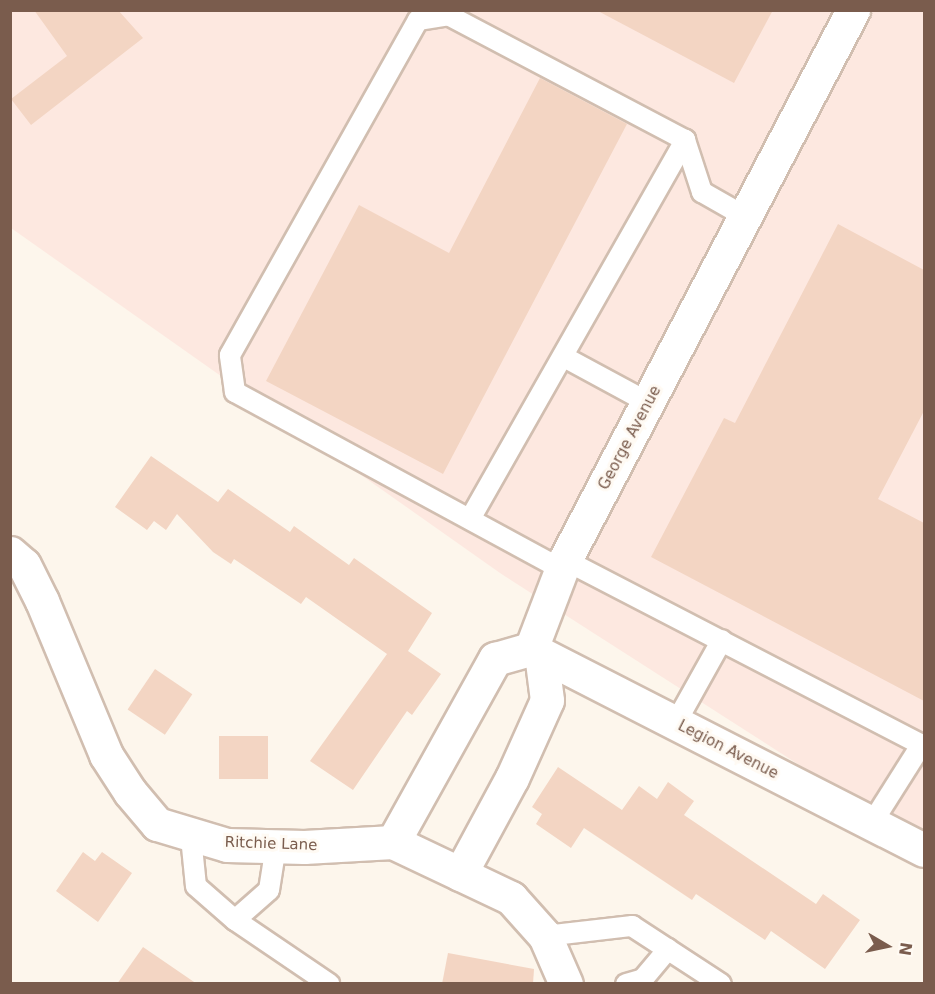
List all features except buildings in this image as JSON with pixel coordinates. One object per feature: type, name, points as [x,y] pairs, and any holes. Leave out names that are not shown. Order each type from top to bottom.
[{"type":"street","name":"George Avenue","points":[[536,652],[563,564],[649,404],[853,10]]},
{"type":"street","name":"Ritchie Lane","points":[[10,553],[24,566],[42,601],[106,755],[130,792],[157,824],[191,837],[227,845],[393,843],[511,898],[545,936],[566,984]]},
{"type":"street","name":"Legion Avenue","points":[[536,652],[924,850]]},
{"type":"street","points":[[393,843],[495,659],[536,652],[547,700],[512,778],[460,874]]},
{"type":"lane","points":[[746,217],[702,192],[685,140],[448,15],[418,20],[230,355],[235,392],[470,519],[722,640],[923,745],[872,823]]},
{"type":"lane","points":[[470,519],[564,357],[685,140]]},
{"type":"lane","points":[[564,357],[649,404]]},
{"type":"lane","points":[[675,724],[722,640]]},
{"type":"lane","points":[[191,837],[196,886],[235,920],[329,984]]},
{"type":"lane","points":[[235,920],[269,890],[276,846]]},
{"type":"lane","points":[[545,936],[632,926],[721,984]]},
{"type":"lane","points":[[626,984],[643,979],[668,950]]},
{"type":"shaded area","points":[[11,11],[924,11],[924,845],[500,573],[11,228]]}]
